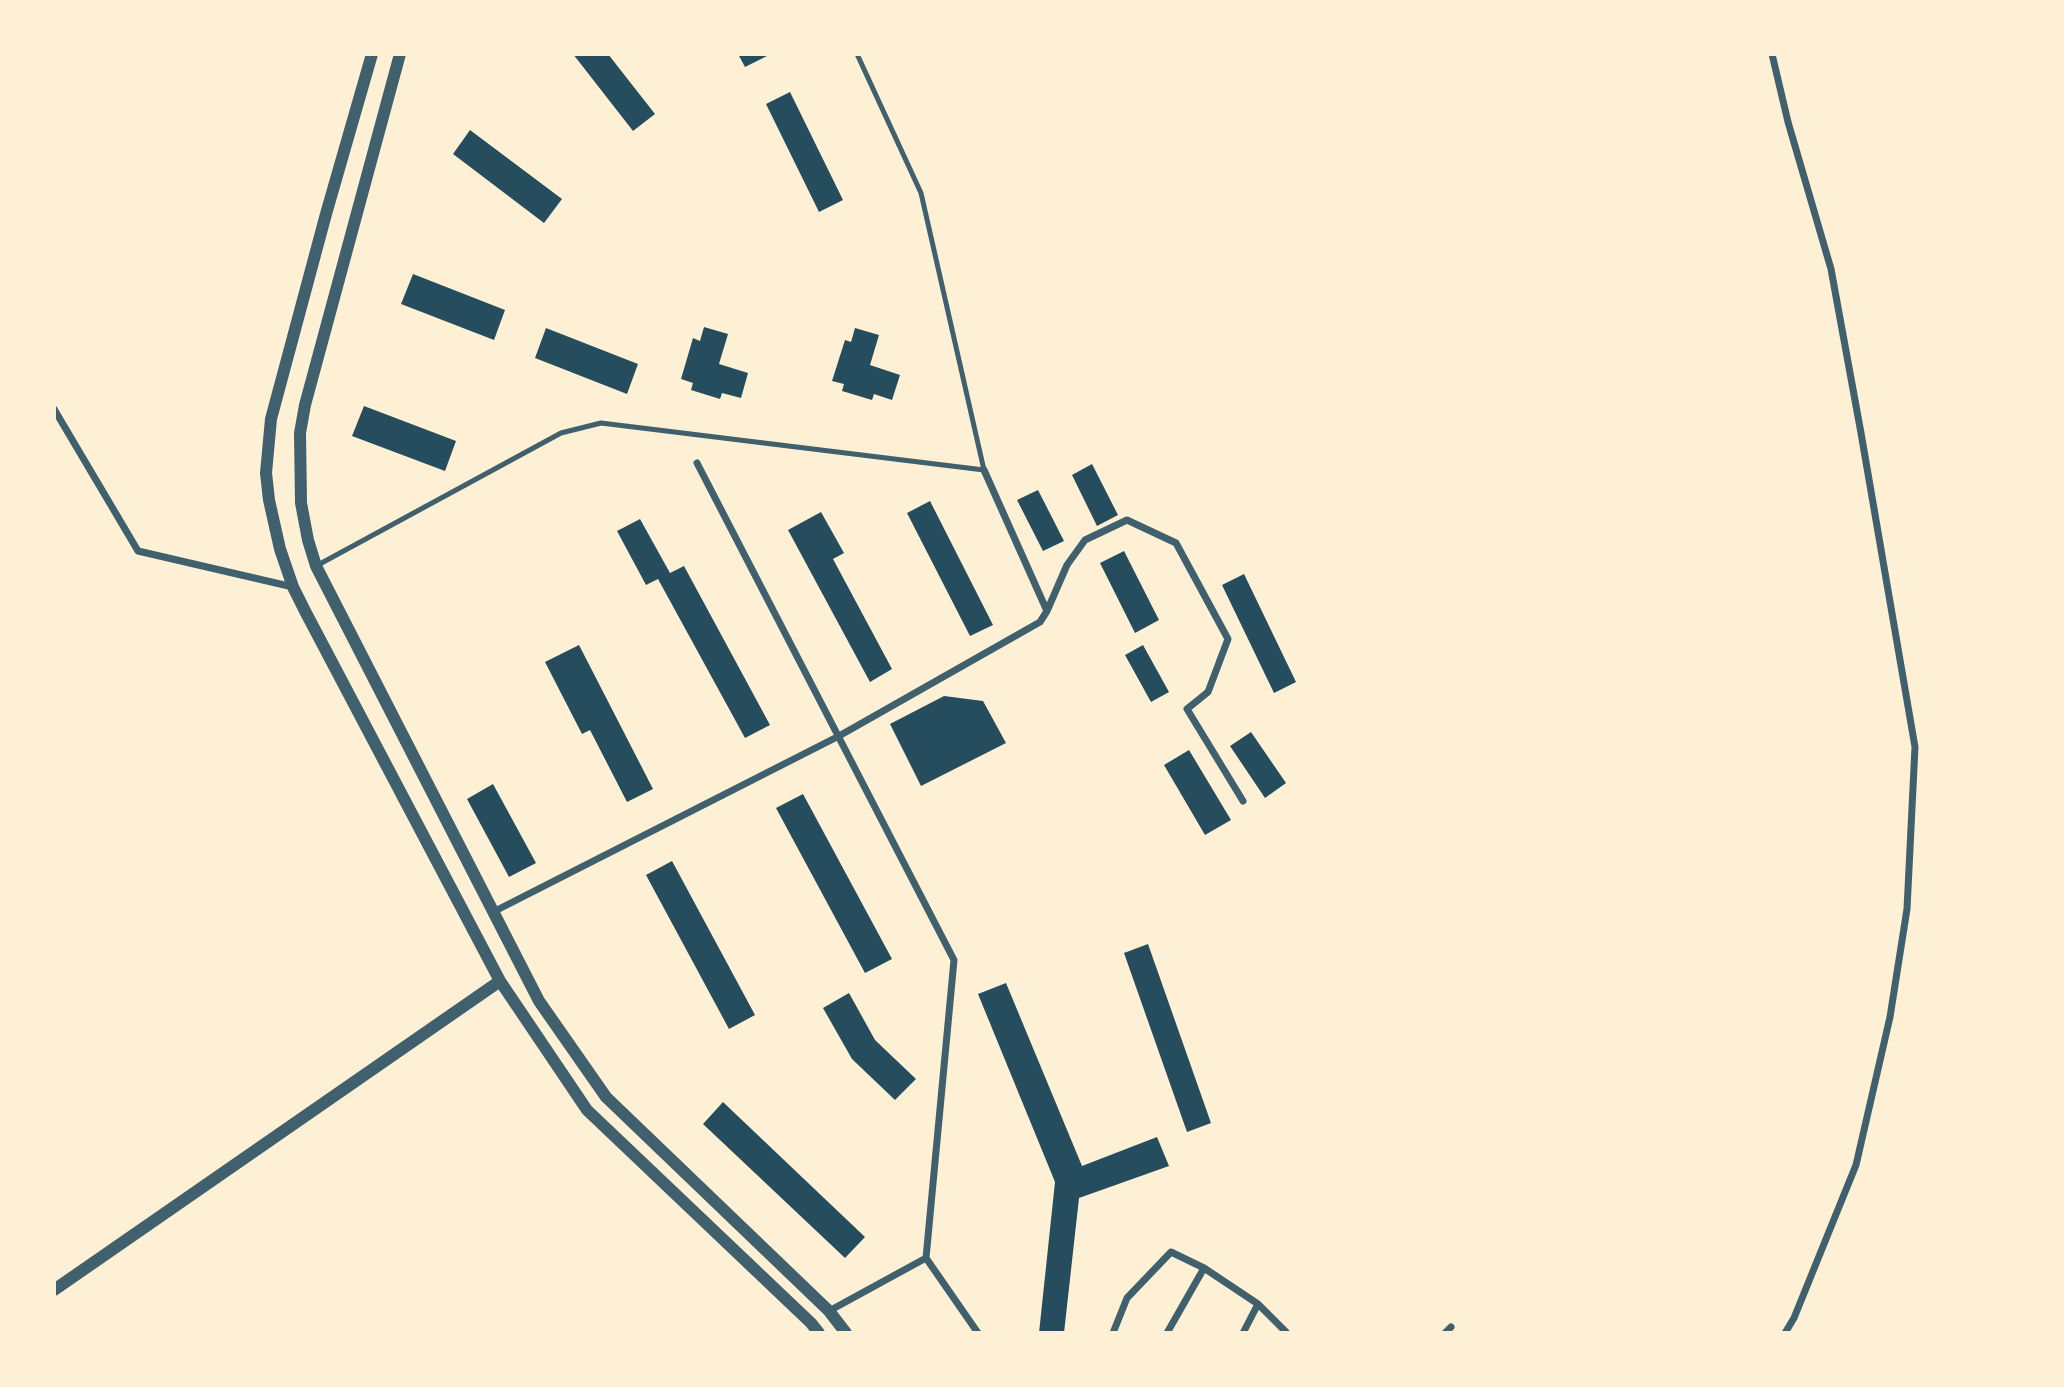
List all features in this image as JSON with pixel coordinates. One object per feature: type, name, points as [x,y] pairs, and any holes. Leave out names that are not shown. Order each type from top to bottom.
[{"type":"street","points":[[400,54],[304,405],[299,453],[301,503],[316,566],[539,1000],[606,1097],[828,1311],[846,1333]]},
{"type":"street","points":[[1772,54],[1788,122],[1831,269],[1915,747],[1907,909],[1890,1017],[1856,1165],[1794,1318],[1785,1333]]},
{"type":"street","points":[[373,57],[322,227],[271,419],[266,473],[269,500],[280,549],[293,587],[500,981],[587,1110],[811,1323],[818,1333]]},
{"type":"street","points":[[54,409],[138,551],[293,587]]},
{"type":"street","points":[[697,463],[954,960],[926,1258],[978,1333]]},
{"type":"street","points":[[984,471],[1047,611]]},
{"type":"street","points":[[492,913],[839,736],[1040,622],[1067,565],[1085,540],[1127,520],[1176,544],[1228,639],[1208,692],[1187,709],[1243,801]]},
{"type":"street","points":[[54,1290],[500,981]]},
{"type":"street","points":[[1113,1333],[1127,1298],[1171,1252],[1204,1268],[1258,1304],[1287,1333]]},
{"type":"street","points":[[828,1311],[926,1258]]},
{"type":"street","points":[[1167,1333],[1204,1268]]},
{"type":"street","points":[[1243,1333],[1258,1304]]},
{"type":"lane","points":[[316,566],[561,433],[601,423],[984,471],[921,193],[857,54]]},
{"type":"building","points":[[573,54],[608,54],[655,114],[633,131]]},
{"type":"building","points":[[738,54],[771,54],[745,67]]},
{"type":"building","points":[[790,92],[843,200],[819,212],[766,104]]},
{"type":"building","points":[[470,130],[562,199],[544,223],[453,154]]},
{"type":"building","points":[[413,274],[505,310],[494,340],[401,304]]},
{"type":"building","points":[[704,327],[728,334],[719,364],[748,373],[741,398],[722,393],[720,399],[691,390],[693,383],[681,379],[693,338],[700,341]]},
{"type":"building","points":[[546,328],[638,364],[627,394],[535,358]]},
{"type":"building","points":[[855,328],[879,335],[870,365],[900,375],[892,400],[874,394],[872,400],[842,391],[844,384],[832,381],[845,340],[851,342]]},
{"type":"building","points":[[364,406],[456,441],[445,471],[352,436]]},
{"type":"building","points":[[1092,464],[1118,515],[1097,526],[1072,475]]},
{"type":"building","points":[[1038,490],[1064,541],[1043,551],[1017,500]]},
{"type":"building","points":[[930,501],[993,625],[970,636],[907,513]]},
{"type":"building","points":[[821,512],[844,553],[833,559],[892,669],[870,682],[788,530]]},
{"type":"building","points":[[640,519],[670,573],[684,566],[770,725],[745,738],[658,579],[646,585],[617,531]]},
{"type":"building","points":[[1124,551],[1159,620],[1135,633],[1100,563]]},
{"type":"building","points":[[1244,574],[1296,682],[1274,693],[1222,585]]},
{"type":"building","points":[[579,645],[653,789],[627,802],[590,730],[582,734],[545,662]]},
{"type":"building","points":[[1143,645],[1169,692],[1151,702],[1125,655]]},
{"type":"building","points":[[944,696],[983,701],[1006,743],[921,786],[890,724]]},
{"type":"building","points":[[1251,732],[1286,783],[1265,798],[1230,746]]},
{"type":"building","points":[[1189,750],[1231,820],[1205,835],[1164,765]]},
{"type":"building","points":[[493,784],[536,863],[509,877],[467,799]]},
{"type":"building","points":[[803,794],[892,959],[865,973],[776,808]]},
{"type":"building","points":[[672,861],[755,1015],[729,1029],[646,875]]},
{"type":"building","points":[[1148,944],[1211,1123],[1187,1132],[1124,953]]},
{"type":"building","points":[[1006,983],[1082,1166],[1157,1137],[1169,1166],[1079,1198],[1064,1333],[1039,1333],[1055,1182],[978,994]]},
{"type":"building","points":[[849,993],[875,1040],[916,1079],[895,1100],[852,1059],[823,1008]]},
{"type":"building","points":[[723,1102],[865,1237],[845,1258],[703,1124]]}]
